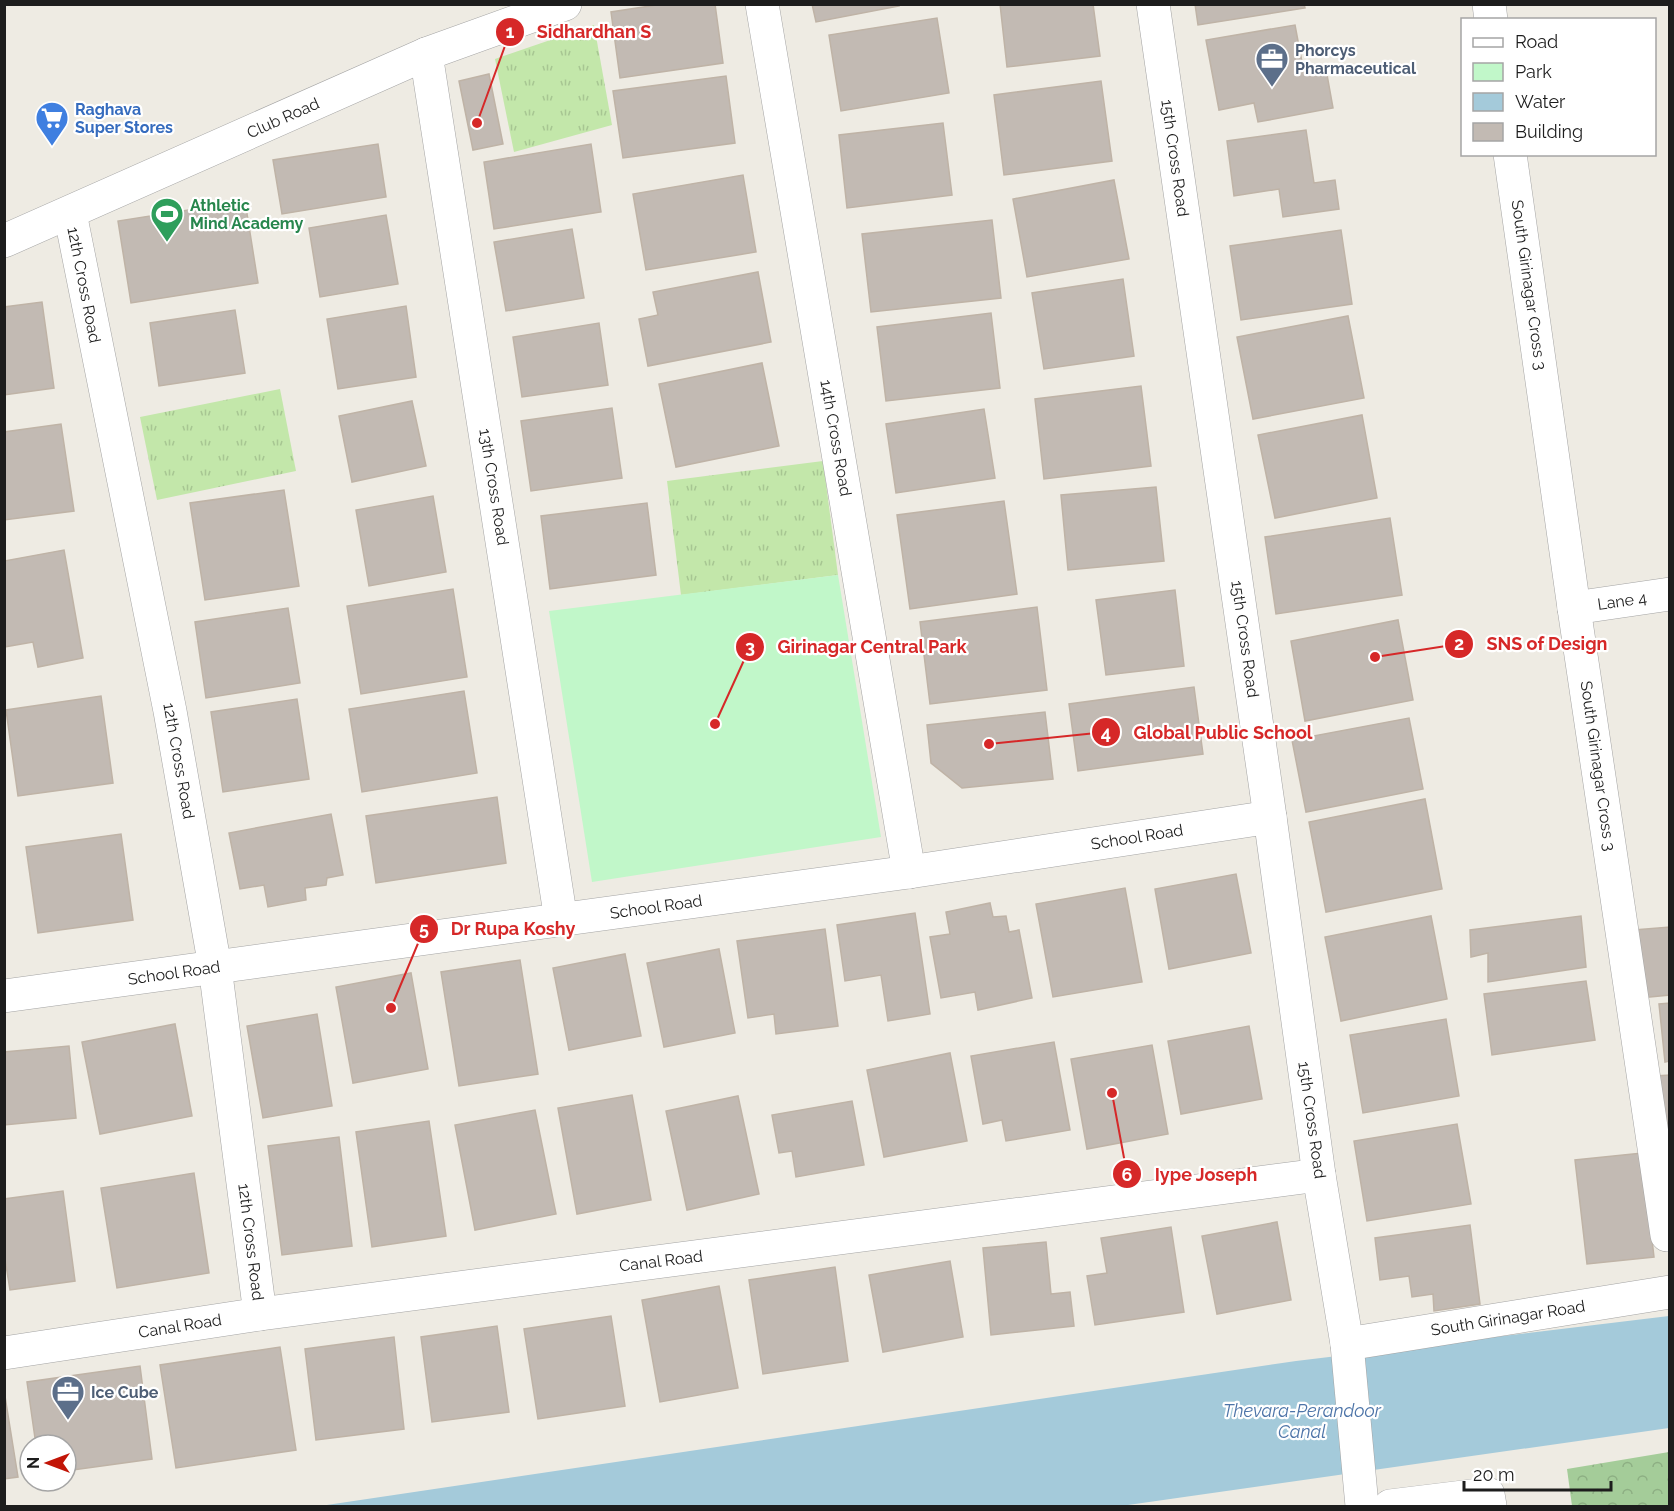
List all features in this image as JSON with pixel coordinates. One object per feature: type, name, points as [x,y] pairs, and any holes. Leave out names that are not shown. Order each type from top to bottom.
[{"type":"street","name":"Club Road","points":[[4,241],[426,54],[565,4]]},
{"type":"street","name":"14th Cross Road","points":[[762,4],[909,872]]},
{"type":"street","name":"15th Cross Road","points":[[1153,4],[1319,1175],[1347,1344],[1362,1506]]},
{"type":"street","name":"13th Cross Road","points":[[426,54],[561,920]]},
{"type":"street","name":"South Girinagar Cross 3","points":[[1510,156],[1574,608],[1669,1240]]},
{"type":"street","name":"12th Cross Road","points":[[70,213],[170,711],[215,967],[260,1314]]},
{"type":"street","name":"Lane 4","points":[[1574,608],[1670,594]]},
{"type":"street","name":"School Road","points":[[4,996],[909,872],[1270,817]]},
{"type":"street","name":"Canal Road","points":[[4,1353],[260,1314],[1319,1175]]},
{"type":"street","name":"South Girinagar Road","points":[[1347,1344],[1670,1292]]},
{"type":"street","points":[[1390,1506],[1489,1500]]},
{"type":"green space","points":[[594,25],[612,125],[514,152],[495,59]]},
{"type":"green space","points":[[280,389],[296,471],[157,500],[140,417]]},
{"type":"green space","points":[[823,461],[838,575],[681,595],[667,481]]},
{"type":"green space","points":[[838,575],[881,837],[592,882],[549,611]]},
{"type":"green space","points":[[1669,1452],[1669,1506],[1572,1506],[1567,1469]]},
{"type":"water","name":"Thevara-Perandoor Canal","points":[[1669,1316],[1669,1428],[1121,1506],[320,1506],[1296,1361]]},
{"type":"building","points":[[663,4],[715,4],[723,63],[620,78],[611,12]]},
{"type":"building","points":[[812,4],[898,4],[899,6],[816,22]]},
{"type":"building","points":[[1000,4],[1093,4],[1100,56],[1007,67]]},
{"type":"building","points":[[1195,4],[1304,4],[1305,8],[1198,25]]},
{"type":"building","points":[[937,18],[949,93],[841,111],[829,35]]},
{"type":"building","name":"Phorcys Pharmaceutical","points":[[1295,25],[1304,73],[1326,69],[1333,108],[1258,122],[1254,103],[1219,110],[1206,40]]},
{"type":"building","points":[[489,74],[503,144],[473,150],[459,81]]},
{"type":"building","points":[[726,76],[735,143],[623,158],[613,91]]},
{"type":"building","points":[[1101,81],[1112,161],[1004,175],[994,95]]},
{"type":"building","points":[[943,123],[952,195],[847,208],[839,135]]},
{"type":"building","points":[[1306,130],[1314,183],[1335,180],[1339,209],[1283,217],[1279,189],[1234,196],[1227,141]]},
{"type":"building","points":[[378,144],[386,197],[282,214],[273,160]]},
{"type":"building","points":[[591,144],[601,212],[494,229],[484,162]]},
{"type":"building","points":[[743,175],[756,252],[646,270],[633,194]]},
{"type":"building","points":[[1114,180],[1129,259],[1027,277],[1013,199]]},
{"type":"building","points":[[245,201],[258,283],[131,303],[118,221]]},
{"type":"building","points":[[386,215],[398,284],[320,297],[309,228]]},
{"type":"building","points":[[992,220],[1001,298],[871,312],[862,234]]},
{"type":"building","points":[[572,229],[584,298],[506,311],[494,242]]},
{"type":"building","points":[[1341,230],[1352,304],[1241,320],[1230,246]]},
{"type":"building","points":[[758,272],[771,342],[648,366],[639,319],[658,315],[653,292]]},
{"type":"building","points":[[1123,279],[1134,356],[1044,369],[1032,293]]},
{"type":"building","points":[[42,302],[54,388],[4,395],[4,307]]},
{"type":"building","points":[[406,306],[416,377],[338,389],[327,319]]},
{"type":"building","points":[[235,310],[245,373],[159,386],[150,323]]},
{"type":"building","points":[[991,313],[1000,388],[886,401],[877,327]]},
{"type":"building","points":[[1348,316],[1364,398],[1253,419],[1237,337]]},
{"type":"building","points":[[599,323],[608,385],[522,397],[513,337]]},
{"type":"building","points":[[762,363],[779,446],[676,467],[659,384]]},
{"type":"building","points":[[1141,386],[1151,466],[1044,479],[1035,399]]},
{"type":"building","points":[[412,401],[426,466],[352,482],[339,416]]},
{"type":"building","points":[[612,408],[622,478],[531,491],[521,421]]},
{"type":"building","points":[[984,409],[995,478],[896,493],[886,424]]},
{"type":"building","points":[[1362,415],[1377,498],[1275,518],[1258,435]]},
{"type":"building","points":[[61,424],[74,511],[4,520],[4,432]]},
{"type":"building","points":[[1156,487],[1164,561],[1068,570],[1061,495]]},
{"type":"building","points":[[284,490],[299,586],[205,600],[190,503]]},
{"type":"building","points":[[433,496],[446,572],[369,586],[356,510]]},
{"type":"building","points":[[1004,501],[1017,594],[910,609],[897,515]]},
{"type":"building","points":[[647,503],[656,575],[550,589],[541,516]]},
{"type":"building","points":[[1390,518],[1402,595],[1276,614],[1265,537]]},
{"type":"building","points":[[64,550],[83,658],[38,667],[33,642],[4,647],[4,561]]},
{"type":"building","points":[[453,589],[467,677],[361,694],[347,606]]},
{"type":"building","points":[[1175,590],[1184,666],[1106,675],[1096,600]]},
{"type":"building","points":[[1037,607],[1047,690],[930,704],[920,622]]},
{"type":"building","points":[[288,608],[300,683],[206,698],[195,622]]},
{"type":"building","points":[[1398,620],[1413,700],[1305,721],[1291,641]]},
{"type":"building","points":[[1194,687],[1203,754],[1078,771],[1069,704]]},
{"type":"building","points":[[464,691],[477,773],[362,792],[349,709]]},
{"type":"building","points":[[101,696],[113,783],[18,796],[6,710]]},
{"type":"building","points":[[297,699],[309,779],[223,792],[211,712]]},
{"type":"building","points":[[1045,712],[1053,779],[962,788],[931,763],[927,725]]},
{"type":"building","points":[[1409,718],[1423,789],[1306,812],[1292,740]]},
{"type":"building","points":[[497,797],[506,863],[376,883],[366,816]]},
{"type":"building","points":[[1425,799],[1442,889],[1326,912],[1309,822]]},
{"type":"building","points":[[331,814],[343,875],[327,878],[326,885],[305,888],[306,900],[268,907],[264,885],[240,889],[229,833]]},
{"type":"building","points":[[121,834],[133,920],[38,933],[26,847]]},
{"type":"building","points":[[1236,874],[1251,953],[1169,969],[1155,889]]},
{"type":"building","points":[[1125,888],[1142,982],[1053,997],[1036,904]]},
{"type":"building","points":[[990,903],[993,917],[1006,916],[1009,932],[1019,930],[1032,998],[978,1010],[975,992],[941,998],[930,937],[950,934],[946,912]]},
{"type":"building","points":[[915,913],[930,1014],[888,1021],[881,975],[845,981],[837,925]]},
{"type":"building","points":[[1431,916],[1447,999],[1341,1021],[1325,937]]},
{"type":"building","points":[[1581,916],[1586,967],[1488,982],[1488,953],[1471,957],[1470,930]]},
{"type":"building","points":[[1670,927],[1670,995],[1640,998],[1634,930]]},
{"type":"building","points":[[825,929],[838,1026],[776,1034],[774,1014],[748,1018],[737,941]]},
{"type":"building","points":[[719,949],[735,1033],[664,1047],[647,963]]},
{"type":"building","points":[[625,954],[641,1036],[569,1050],[553,968]]},
{"type":"building","points":[[520,960],[538,1074],[459,1086],[441,972]]},
{"type":"building","points":[[411,973],[428,1069],[353,1083],[336,987]]},
{"type":"building","points":[[1586,981],[1595,1040],[1492,1055],[1484,994]]},
{"type":"building","points":[[1670,1003],[1670,1061],[1665,1062],[1659,1004]]},
{"type":"building","points":[[317,1014],[332,1106],[263,1118],[247,1026]]},
{"type":"building","points":[[1446,1019],[1459,1096],[1363,1113],[1350,1035]]},
{"type":"building","points":[[175,1024],[192,1116],[100,1134],[82,1042]]},
{"type":"building","points":[[1249,1026],[1262,1099],[1181,1114],[1168,1041]]},
{"type":"building","points":[[1054,1042],[1070,1130],[1006,1141],[1002,1120],[983,1124],[971,1056]]},
{"type":"building","points":[[1152,1045],[1168,1134],[1087,1149],[1071,1059]]},
{"type":"building","points":[[69,1046],[76,1118],[4,1125],[4,1052]]},
{"type":"building","points":[[950,1053],[967,1141],[884,1157],[867,1070]]},
{"type":"building","points":[[1670,1075],[1670,1124],[1660,1124],[1655,1076]]},
{"type":"building","points":[[632,1095],[651,1200],[577,1214],[558,1108]]},
{"type":"building","points":[[738,1096],[759,1194],[687,1210],[666,1111]]},
{"type":"building","points":[[852,1101],[864,1165],[796,1177],[792,1151],[779,1153],[772,1115]]},
{"type":"building","points":[[535,1110],[556,1214],[475,1230],[455,1125]]},
{"type":"building","points":[[429,1121],[446,1236],[372,1247],[356,1132]]},
{"type":"building","points":[[1457,1124],[1471,1204],[1367,1221],[1354,1141]]},
{"type":"building","points":[[339,1137],[352,1246],[282,1255],[268,1146]]},
{"type":"building","points":[[1642,1153],[1654,1257],[1587,1264],[1575,1160]]},
{"type":"building","points":[[194,1173],[209,1273],[117,1288],[101,1188]]},
{"type":"building","points":[[63,1191],[75,1281],[10,1290],[4,1253],[4,1199]]},
{"type":"building","points":[[1277,1222],[1291,1300],[1217,1314],[1202,1236]]},
{"type":"building","points":[[1470,1225],[1480,1304],[1434,1311],[1433,1294],[1412,1297],[1409,1276],[1380,1280],[1375,1238]]},
{"type":"building","points":[[1171,1227],[1184,1312],[1095,1325],[1087,1276],[1107,1273],[1101,1238]]},
{"type":"building","points":[[1046,1242],[1051,1294],[1070,1292],[1074,1326],[991,1335],[983,1248]]},
{"type":"building","points":[[950,1261],[963,1337],[883,1352],[869,1275]]},
{"type":"building","points":[[835,1267],[848,1361],[763,1374],[749,1280]]},
{"type":"building","points":[[719,1286],[738,1388],[660,1402],[642,1300]]},
{"type":"building","points":[[611,1316],[625,1406],[538,1419],[524,1329]]},
{"type":"building","points":[[497,1326],[509,1412],[432,1422],[421,1337]]},
{"type":"building","points":[[394,1337],[404,1429],[316,1440],[305,1349]]},
{"type":"building","points":[[280,1347],[296,1450],[176,1468],[160,1365]]},
{"type":"building","points":[[140,1366],[152,1459],[78,1469],[78,1433],[34,1433],[27,1382]]},
{"type":"building","points":[[4,1390],[18,1477],[4,1479]]},
{"type":"place","name":"Phorcys Pharmaceutical","points":[[1272,88]]},
{"type":"place","name":"Sidhardhan S","points":[[477,123]]},
{"type":"place","name":"Raghava Super Stores","points":[[52,147]]},
{"type":"place","name":"Athletic Mind Academy","points":[[167,243]]},
{"type":"place","name":"SNS of Design","points":[[1375,657]]},
{"type":"place","name":"Girinagar Central Park","points":[[715,724]]},
{"type":"place","name":"Global Public School","points":[[989,744]]},
{"type":"place","name":"Dr Rupa Koshy","points":[[391,1008]]},
{"type":"place","name":"Iype Joseph","points":[[1112,1093]]},
{"type":"place","name":"Ice Cube","points":[[68,1421]]}]
